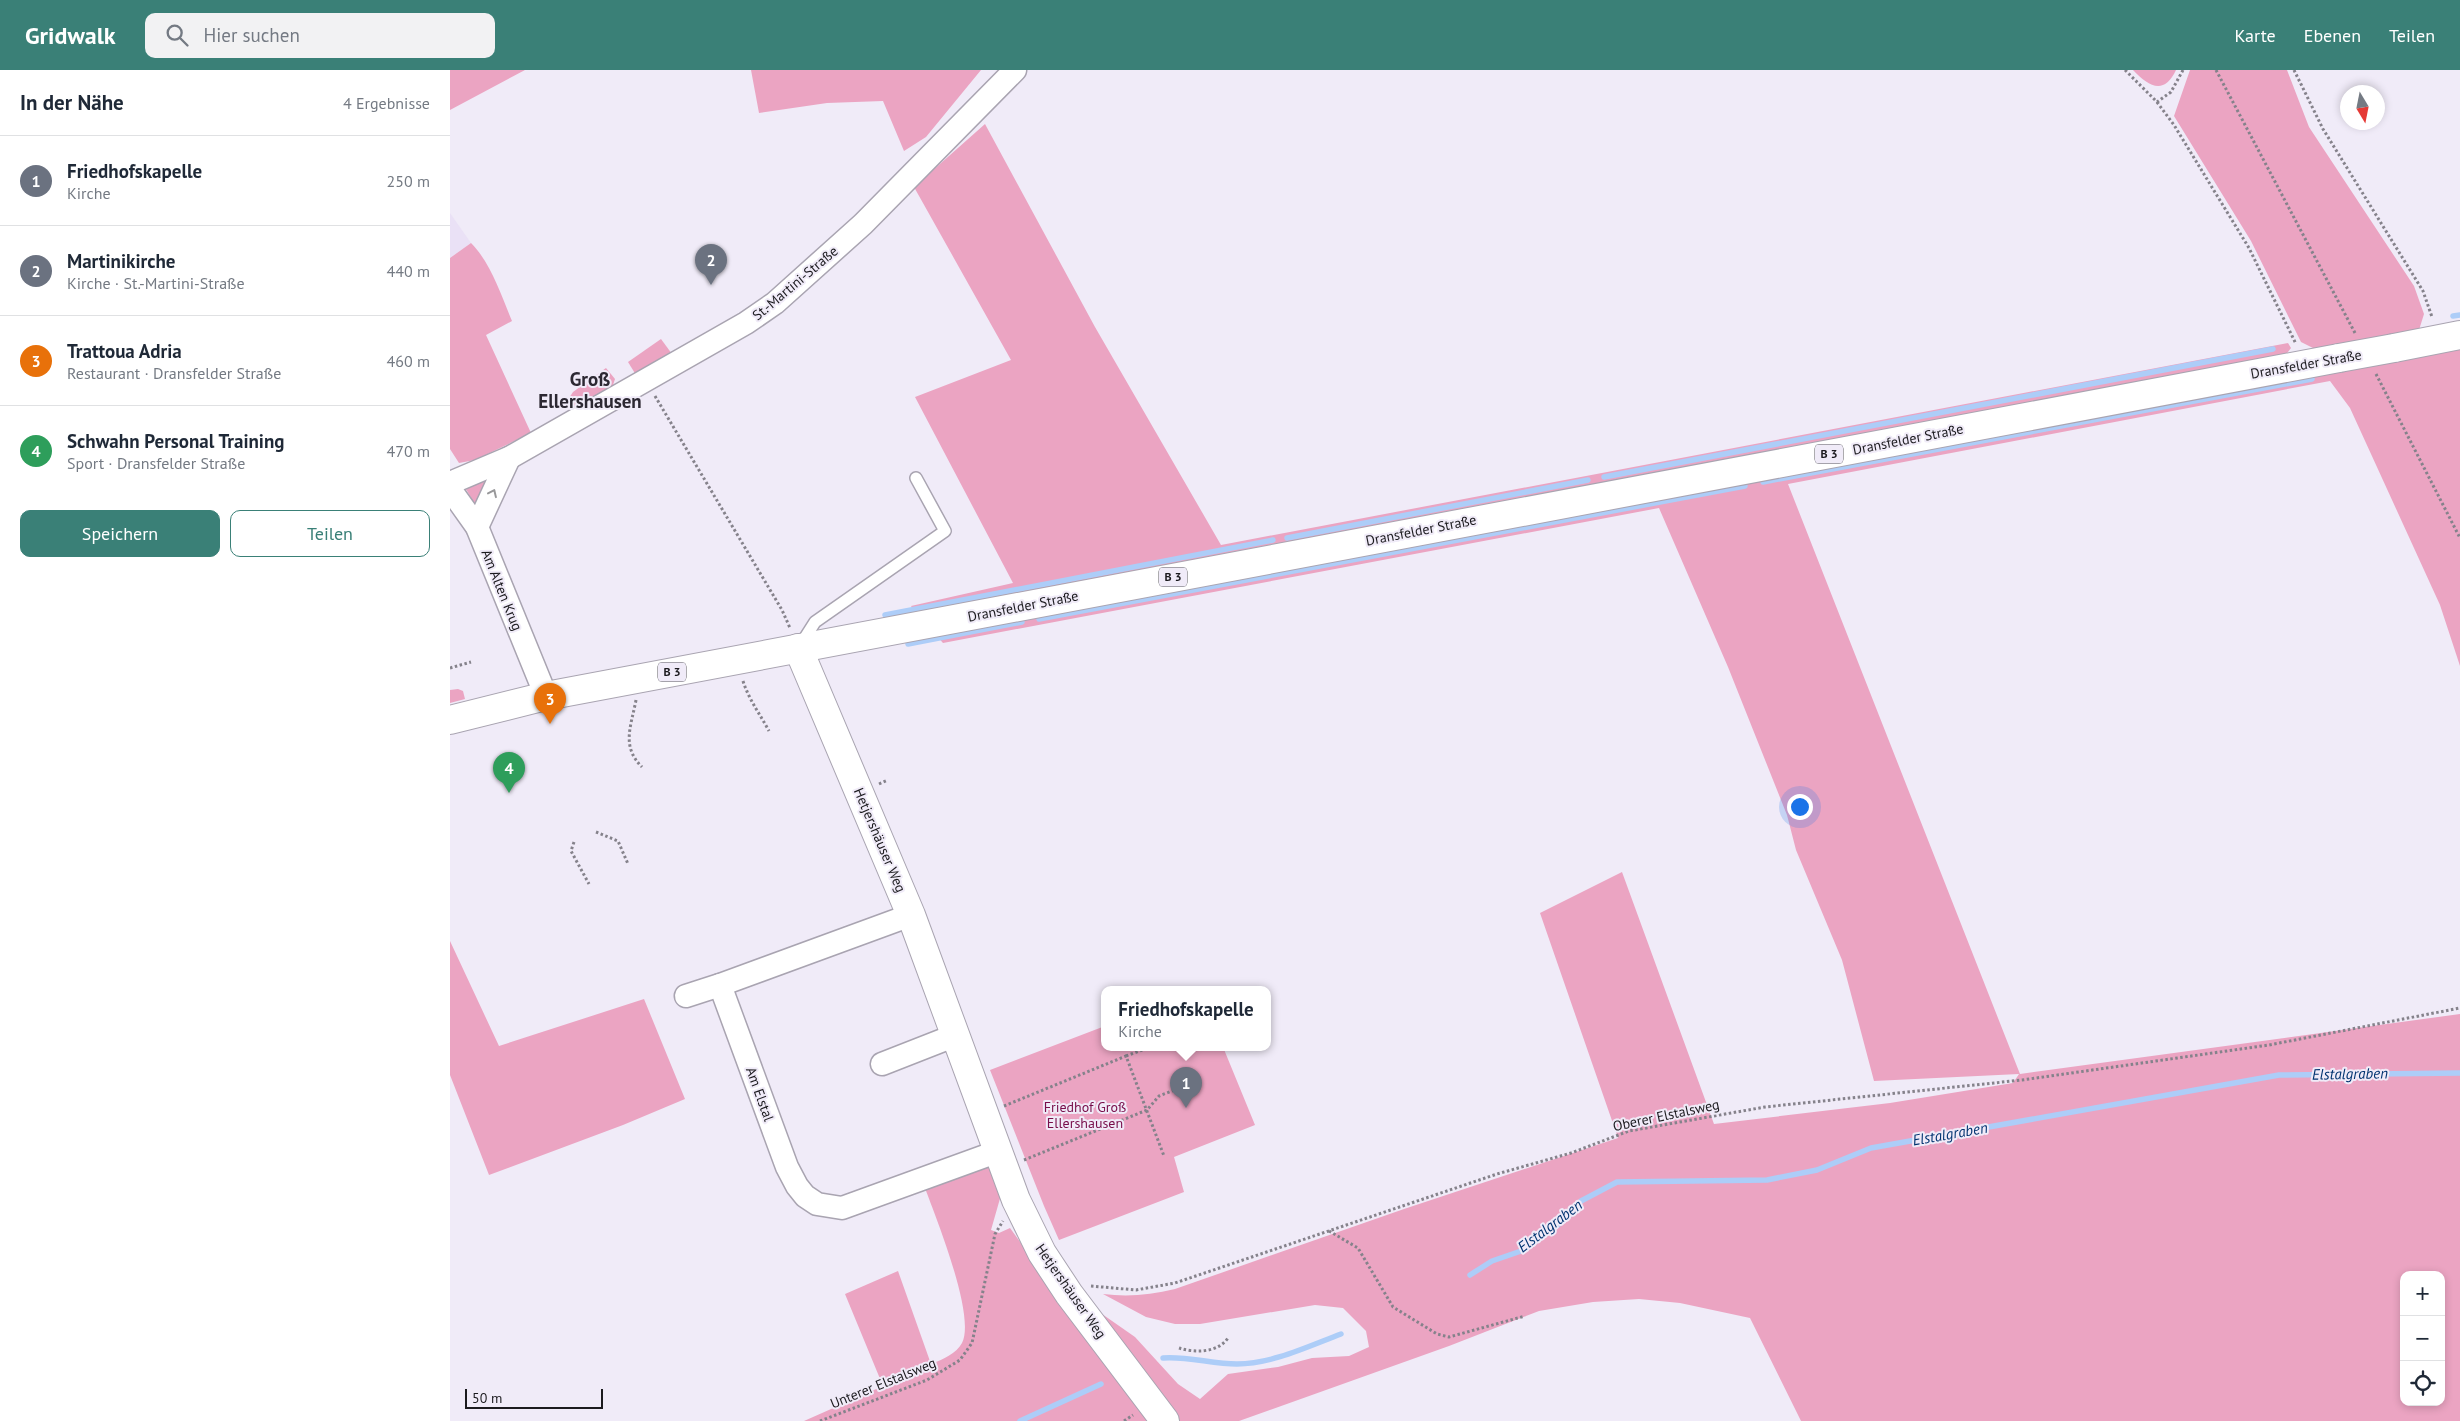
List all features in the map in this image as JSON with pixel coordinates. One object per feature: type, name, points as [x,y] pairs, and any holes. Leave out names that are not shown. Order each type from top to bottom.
[{"type":"main road","name":"Dransfelder Straße","points":[[450,720],[546,696],[2450,337]]},
{"type":"main road","name":"Hetjershäuser Weg","points":[[798,648],[911,915],[1016,1200],[1034,1238],[1060,1280],[1165,1421]]},
{"type":"street","name":"St.-Martini-Straße","points":[[450,483],[509,458],[746,323],[775,303],[863,224],[1015,70]]},
{"type":"street","points":[[477,527],[509,458]]},
{"type":"street","name":"Am Alten Krug","points":[[450,489],[477,527],[546,696]]},
{"type":"street","points":[[686,996],[911,915]]},
{"type":"street","name":"Am Elstal","points":[[720,985],[786,1167],[805,1196],[818,1204],[830,1208],[855,1205],[1002,1160]]},
{"type":"street","points":[[882,1064],[956,1035]]},
{"type":"lane","points":[[798,648],[815,622],[945,531],[916,478]]},
{"type":"path","points":[[2125,70],[2157,102],[2174,125],[2249,248],[2296,340],[2302,365]]},
{"type":"path","points":[[2157,102],[2170,92],[2183,70]]},
{"type":"path","points":[[2216,70],[2354,333]]},
{"type":"path","points":[[2294,70],[2323,129],[2450,337]]},
{"type":"path","points":[[2376,374],[2460,538]]},
{"type":"path","points":[[645,380],[782,610],[798,648]]},
{"type":"path","points":[[450,668],[471,662]]},
{"type":"path","points":[[740,673],[748,698],[761,715],[769,731]]},
{"type":"path","points":[[637,692],[628,744],[642,767]]},
{"type":"path","points":[[596,832],[618,841],[628,864]]},
{"type":"path","points":[[574,842],[571,851],[589,884]]},
{"type":"path","name":"Oberer Elstalsweg","points":[[1089,1286],[1136,1290],[1176,1283],[1497,1174],[1571,1153],[1629,1132],[1765,1107],[2022,1080],[2269,1045],[2460,1008]]},
{"type":"path","points":[[985,1114],[1139,1051]]},
{"type":"path","points":[[1126,1056],[1164,1156]]},
{"type":"path","points":[[1002,1160],[1147,1110],[1159,1096],[1195,1082]]},
{"type":"path","name":"Unterer Elstalsweg","points":[[820,1421],[927,1380],[960,1360],[972,1343],[995,1234],[1016,1200]]},
{"type":"path","points":[[1329,1231],[1358,1248],[1393,1307],[1437,1334],[1450,1337],[1525,1316]]},
{"type":"path","points":[[1179,1348],[1190,1352],[1218,1348],[1228,1338]]},
{"type":"path","points":[[1124,1421],[1136,1413]]},
{"type":"shaded area","points":[[450,213],[471,243],[450,258]]},
{"type":"green space","points":[[450,70],[525,70],[450,110]]},
{"type":"green space","points":[[751,70],[981,70],[926,137],[904,151],[883,101],[827,103],[759,113]]},
{"type":"green space","points":[[2133,70],[2176,70],[2166,83],[2156,86],[2144,80]]},
{"type":"green space","points":[[2190,70],[2287,70],[2309,127],[2414,286],[2424,314],[2419,330],[2460,348],[2460,666],[2440,605],[2350,408],[2330,381],[1788,484],[2020,1074],[2460,1014],[2460,1421],[1801,1421],[1750,1318],[1680,1303],[1639,1299],[1593,1302],[1539,1311],[1449,1346],[1239,1421],[1176,1421],[1092,1307],[1135,1337],[1178,1384],[1200,1399],[1228,1374],[1278,1367],[1312,1358],[1349,1356],[1369,1347],[1366,1331],[1343,1308],[1315,1305],[1200,1324],[1175,1324],[1146,1317],[1103,1294],[1139,1295],[1175,1289],[1404,1209],[1618,1138],[1540,913],[1622,872],[1714,1124],[1890,1103],[2013,1083],[2019,1074],[1874,1081],[1842,960],[1796,850],[1787,815],[1728,667],[1659,508],[943,643],[934,633],[2317,350],[2301,342],[2251,241],[2174,116]]},
{"type":"green space","points":[[985,124],[1095,327],[1221,545],[2288,343],[2291,348],[2284,357],[917,615],[911,606],[1013,583],[915,397],[1011,360],[914,187]]},
{"type":"green space","points":[[471,243],[490,270],[512,321],[486,335],[531,433],[475,460],[459,463],[450,449],[450,258]]},
{"type":"green space","points":[[661,339],[672,354],[636,375],[628,362]]},
{"type":"green space","points":[[606,368],[615,379],[612,388],[569,413],[569,398],[573,392]]},
{"type":"green space","points":[[494,475],[475,505],[466,489]]},
{"type":"green space","points":[[458,689],[463,691],[465,699],[450,703],[450,690]]},
{"type":"green space","points":[[450,941],[499,1046],[644,999],[685,1099],[623,1125],[489,1175],[450,1075]]},
{"type":"green space","name":"Friedhof Groß Ellershausen","points":[[1101,1028],[1101,1051],[1225,1051],[1255,1125],[1174,1157],[1184,1192],[1059,1240],[990,1070]]},
{"type":"green space","points":[[992,1164],[1001,1195],[991,1230],[999,1233],[1010,1228],[1150,1421],[804,1421],[883,1386],[845,1294],[898,1271],[931,1364],[949,1356],[960,1347],[965,1330],[964,1312],[953,1267],[925,1188]]},
{"type":"waterway","points":[[2453,316],[2460,315]]},
{"type":"waterway","points":[[1604,477],[2273,349]]},
{"type":"waterway","points":[[1763,482],[2312,379]]},
{"type":"waterway","points":[[1287,538],[1588,480]]},
{"type":"waterway","points":[[1039,619],[1745,486]]},
{"type":"waterway","points":[[885,615],[1273,540]]},
{"type":"waterway","points":[[908,644],[1022,622]]},
{"type":"waterway","name":"Elstalgraben","points":[[1470,1275],[1492,1261],[1524,1250],[1567,1218],[1581,1201],[1617,1182],[1767,1180],[1817,1170],[1871,1148],[2279,1075],[2460,1073]]},
{"type":"waterway","name":"Elstalgraben","points":[[1163,1358],[1181,1358],[1228,1364],[1250,1363],[1290,1354],[1341,1334]]},
{"type":"waterway","name":"Elstalgraben","points":[[1020,1421],[1101,1384]]},
{"type":"place","name":"Martinikirche","points":[[711,285]]},
{"type":"place","name":"Trattoua Adria","points":[[550,724]]},
{"type":"place","name":"Schwahn Personal Training","points":[[509,793]]},
{"type":"place","name":"Friedhofskapelle","points":[[1186,1108]]},
{"type":"district","name":"Groß Ellershausen","points":[[590,390]]}]
